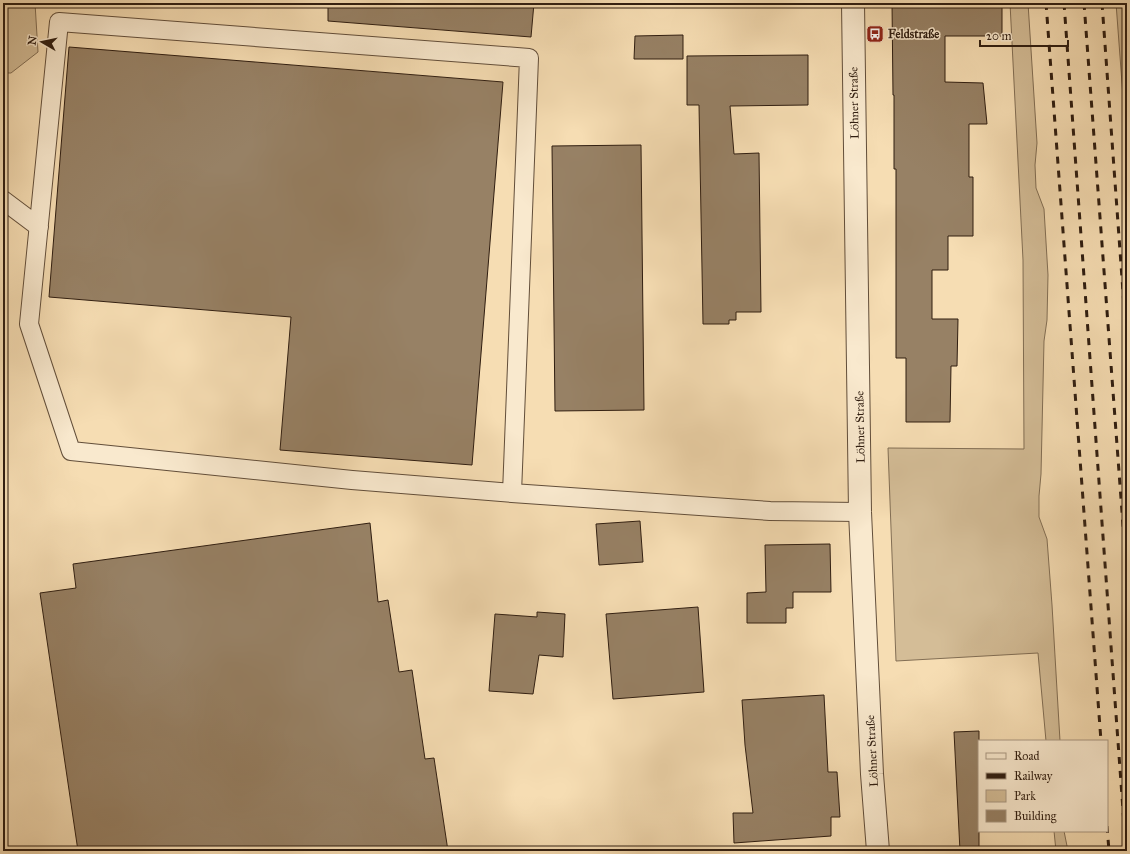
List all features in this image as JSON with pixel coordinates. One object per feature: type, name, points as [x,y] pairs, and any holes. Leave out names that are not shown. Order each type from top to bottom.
[{"type":"street","name":"Löhner Straße","points":[[853,3],[859,328],[860,512],[872,774],[878,851]]},
{"type":"lane","points":[[512,493],[529,58],[59,22],[29,324],[71,450],[352,480],[512,493],[770,511],[860,512]]},
{"type":"lane","points":[[3,200],[39,227]]},
{"type":"green space","points":[[3,3],[35,3],[38,52],[11,73],[3,73]]},
{"type":"green space","points":[[1010,3],[1028,3],[1037,143],[1035,165],[1036,188],[1044,209],[1048,275],[1047,320],[1044,341],[1039,517],[1047,539],[1060,740],[1046,740],[1038,653],[896,661],[888,448],[1024,449],[1023,260]]},
{"type":"green space","points":[[1116,3],[1127,3],[1127,150]]},
{"type":"green space","points":[[1054,832],[1064,832],[1068,851],[1056,851]]},
{"type":"building","points":[[328,3],[534,3],[531,37],[328,21]]},
{"type":"building","points":[[892,3],[1002,3],[1002,36],[945,36],[945,82],[983,83],[987,124],[969,124],[969,177],[973,177],[973,236],[948,236],[948,270],[932,270],[932,319],[958,319],[957,366],[951,366],[950,422],[906,422],[906,358],[896,358],[896,169],[894,169]]},
{"type":"building","points":[[683,35],[683,59],[634,59],[635,36]]},
{"type":"building","points":[[69,47],[503,82],[472,465],[280,450],[291,317],[49,297]]},
{"type":"building","points":[[808,55],[808,105],[730,106],[734,154],[759,153],[761,312],[736,312],[736,320],[729,320],[729,324],[703,324],[699,105],[687,105],[687,56]]},
{"type":"building","points":[[641,145],[644,410],[555,411],[552,146]]},
{"type":"building","points":[[640,521],[643,562],[599,565],[596,524]]},
{"type":"building","points":[[370,523],[378,602],[388,600],[399,672],[412,670],[425,759],[434,758],[448,851],[78,851],[40,593],[76,588],[73,564]]},
{"type":"building","points":[[830,544],[831,592],[793,592],[793,608],[786,608],[786,623],[747,623],[747,593],[766,592],[765,545]]},
{"type":"building","points":[[698,607],[704,692],[613,699],[606,614]]},
{"type":"building","points":[[537,612],[565,614],[563,657],[539,655],[533,694],[489,691],[495,614],[537,617]]},
{"type":"building","points":[[824,695],[828,772],[837,772],[840,817],[831,817],[831,836],[734,843],[733,813],[753,813],[745,745],[742,700]]},
{"type":"building","points":[[979,731],[979,851],[960,851],[954,732]]},
{"type":"railway","points":[[1046,3],[1101,740]]},
{"type":"railway","points":[[1064,3],[1126,851]]},
{"type":"railway","points":[[1084,3],[1127,579]]},
{"type":"railway","points":[[1102,3],[1127,347]]},
{"type":"railway","points":[[1107,832],[1109,851]]},
{"type":"place","name":"Feldstraße","points":[[875,34]]}]
